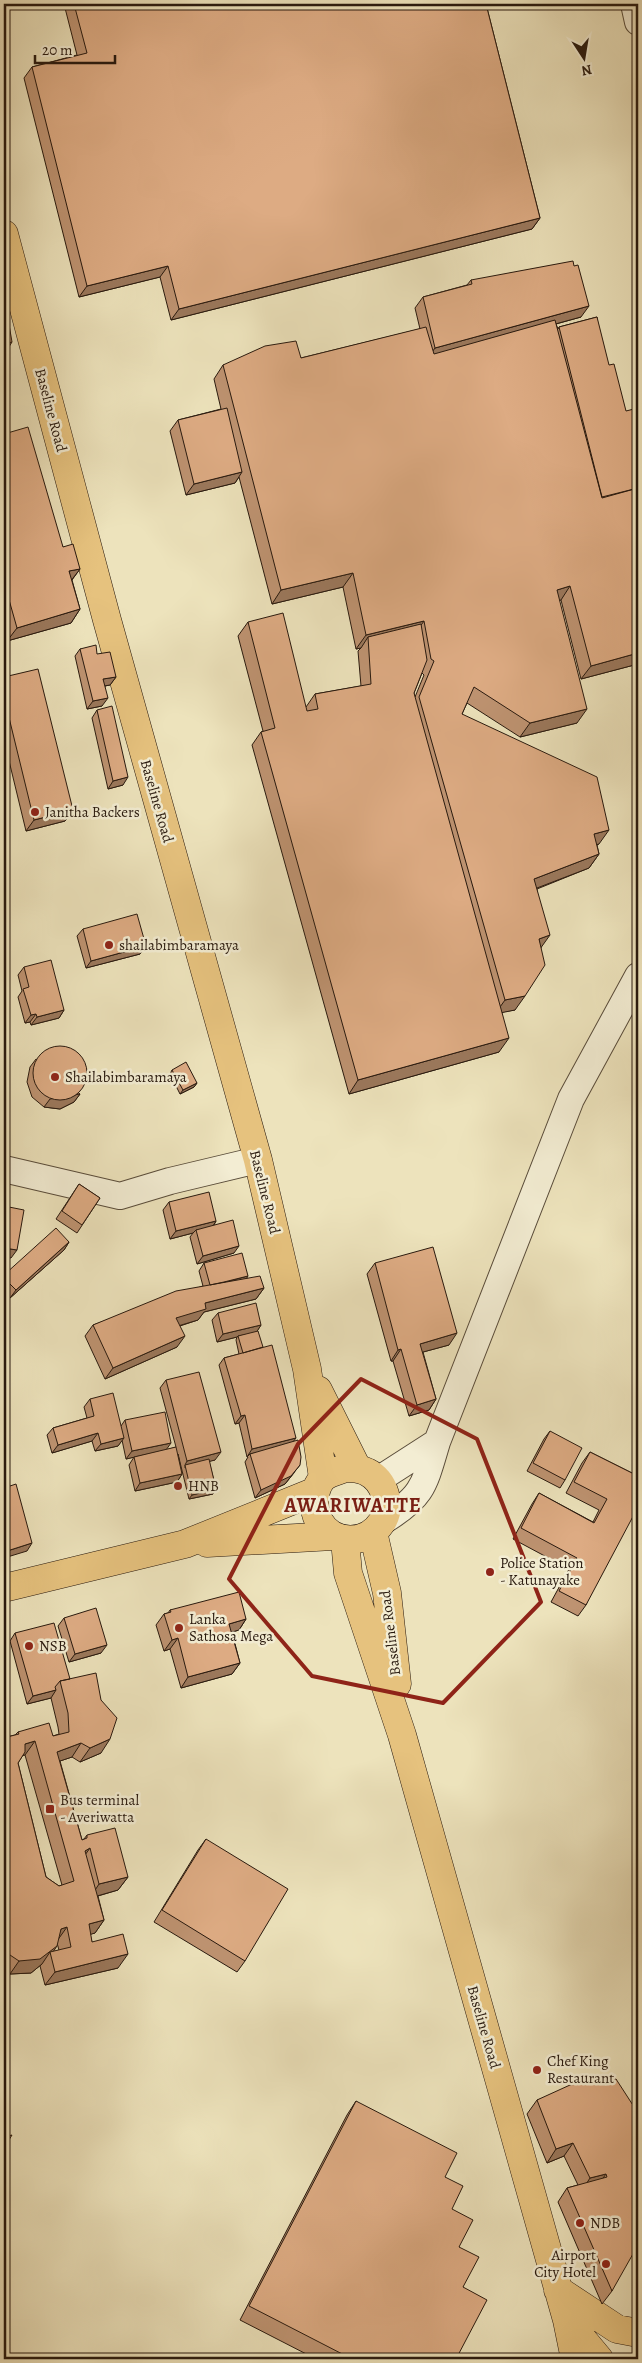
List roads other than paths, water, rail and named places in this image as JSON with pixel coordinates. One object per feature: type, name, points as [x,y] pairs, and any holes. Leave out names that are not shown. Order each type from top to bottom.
[{"type":"main road","name":"Baseline Road","points":[[4,234],[106,620],[258,1160],[307,1369],[319,1484]]},
{"type":"main road","name":"Baseline Road","points":[[307,1369],[367,1474]]},
{"type":"main road","points":[[4,1588],[185,1544],[319,1484],[345,1468],[367,1474],[384,1490],[387,1506],[378,1527],[359,1539],[339,1538],[185,1544]]},
{"type":"main road","points":[[319,1484],[314,1503],[316,1516],[323,1528],[339,1538]]},
{"type":"main road","name":"Baseline Road","points":[[378,1527],[402,1735]]},
{"type":"main road","name":"Baseline Road","points":[[339,1538],[348,1573],[402,1735],[562,2304],[575,2359]]},
{"type":"main road","name":"Baseline Road","points":[[562,2304],[599,2359]]},
{"type":"main road","points":[[554,2359],[562,2304],[617,2329],[638,2333]]},
{"type":"street","points":[[634,4],[638,22]]},
{"type":"street","points":[[378,1527],[406,1507],[419,1493],[437,1442],[571,1099],[638,976]]},
{"type":"street","points":[[4,1169],[120,1196],[170,1181],[258,1160]]},
{"type":"street","points":[[367,1474],[437,1442]]},
{"type":"place","name":"Janitha Backers","points":[[35,812]]},
{"type":"place","name":"shailabimbaramaya","points":[[109,945]]},
{"type":"place","name":"Shailabimbaramaya","points":[[55,1077]]},
{"type":"place","name":"HNB","points":[[178,1486]]},
{"type":"place","name":"Police Station - Katunayake","points":[[490,1572]]},
{"type":"place","name":"Lanka Sathosa Mega","points":[[179,1628]]},
{"type":"place","name":"NSB","points":[[29,1646]]},
{"type":"place","name":"Bus terminal - Averiwatta","points":[[50,1809]]},
{"type":"place","name":"Chef King Restaurant","points":[[537,2070]]},
{"type":"place","name":"NDB","points":[[580,2223]]},
{"type":"place","name":"Airport City Hotel","points":[[606,2264]]},
{"type":"district","name":"AWARIWATTE","points":[[353,1505]]}]
